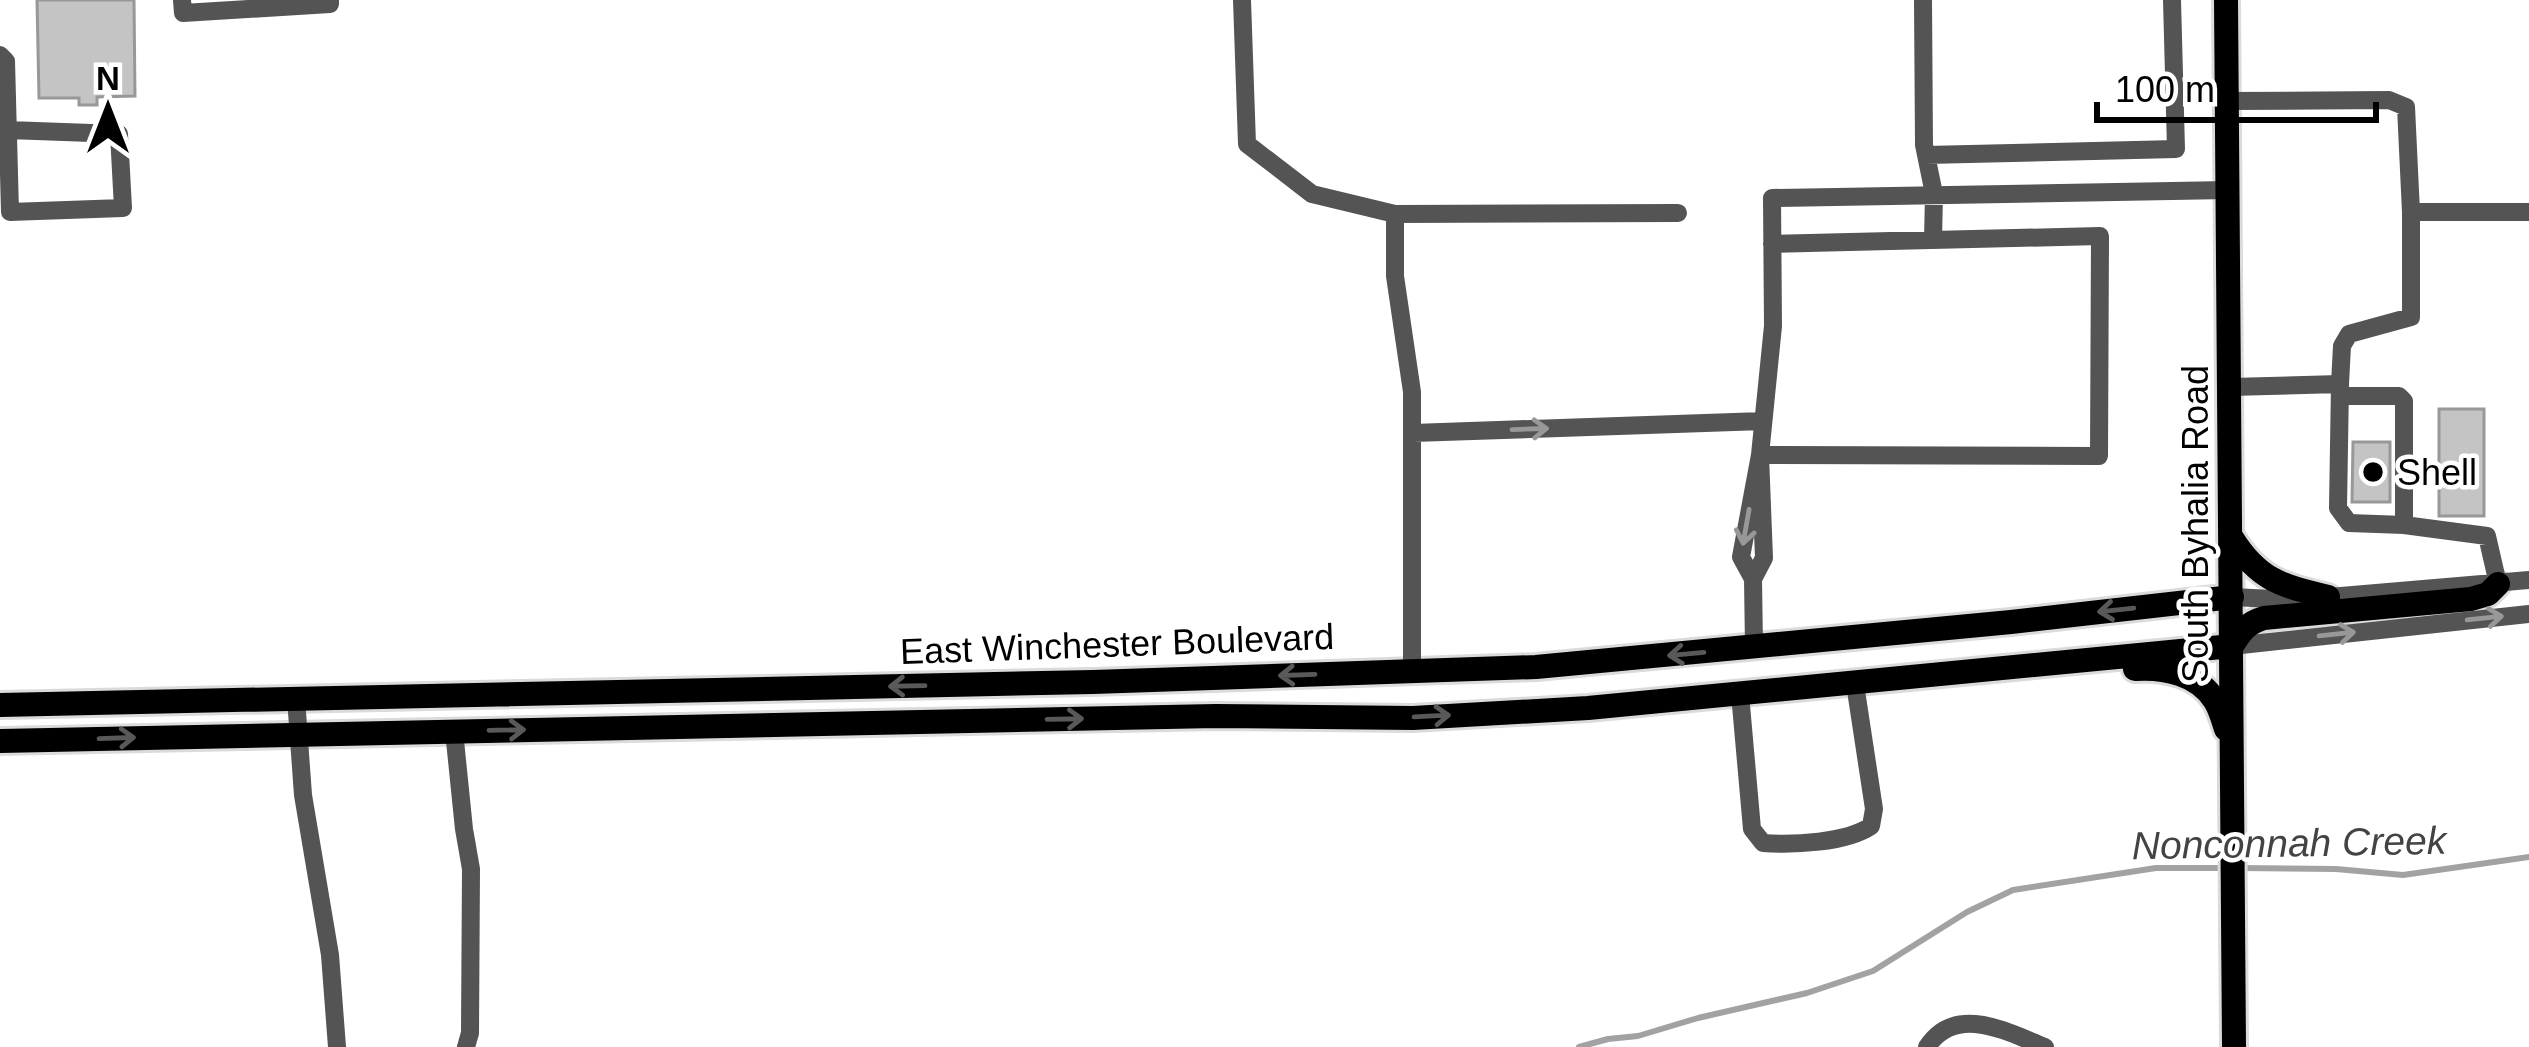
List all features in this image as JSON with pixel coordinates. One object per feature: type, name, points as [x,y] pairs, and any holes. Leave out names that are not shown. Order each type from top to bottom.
[{"type":"main road","name":"South Byhalia Road","points":[[2226,0],[2234,1047]]},
{"type":"main road","points":[[2232,538],[2249,562],[2274,582],[2328,597]]},
{"type":"main road","points":[[2232,646],[2250,622],[2264,618],[2471,598],[2488,594],[2498,584]]},
{"type":"main road","points":[[1906,679],[2004,654],[2203,634],[2224,620],[2232,597]]},
{"type":"main road","name":"East Winchester Boulevard","points":[[0,705],[1536,668],[2232,597]]},
{"type":"main road","name":"East Winchester Boulevard","points":[[0,741],[1192,716],[1413,718],[1588,708],[2232,646]]},
{"type":"main road","points":[[1740,694],[1754,647]]},
{"type":"main road","points":[[1906,679],[1922,686],[2157,668],[2188,677],[2213,697],[2232,744]]},
{"type":"street","points":[[182,0],[183,13],[330,4],[330,0]]},
{"type":"street","points":[[1242,0],[1246,144],[1312,194],[1396,214],[1678,213]]},
{"type":"street","points":[[1923,0],[1933,240]]},
{"type":"street","points":[[1926,155],[2176,149],[2172,0]]},
{"type":"street","points":[[0,55],[6,61],[5,212],[123,208],[119,134],[8,130]]},
{"type":"street","points":[[2228,101],[2389,100],[2406,106],[2411,317],[2349,334],[2342,346],[2338,508],[2349,523],[2487,536],[2498,584]]},
{"type":"street","points":[[1754,647],[1753,579],[1764,558],[1760,454],[1773,326],[1772,198],[2228,190]]},
{"type":"street","points":[[2411,212],[2529,212]]},
{"type":"street","points":[[1396,214],[1395,276],[1412,392],[1412,671]]},
{"type":"street","points":[[1760,454],[2099,456],[2100,236],[1772,244]]},
{"type":"street","points":[[2230,387],[2399,396],[2404,401],[2404,525]]},
{"type":"street","points":[[1413,433],[1763,421]]},
{"type":"street","points":[[2232,597],[2294,599],[2529,580]]},
{"type":"street","points":[[2232,646],[2529,614]]},
{"type":"street","points":[[1740,694],[1752,829],[1763,843],[1787,844],[1858,835],[1871,826],[1874,809],[1855,683]]},
{"type":"street","points":[[296,698],[303,795],[330,955],[337,1047]]},
{"type":"street","points":[[454,731],[471,869],[470,1033],[466,1047]]},
{"type":"street","points":[[1927,1047],[1935,1035],[1959,1023],[1983,1022],[2045,1047]]},
{"type":"building","points":[[37,0],[134,0],[135,96],[97,97],[97,105],[79,105],[79,98],[39,98]]},
{"type":"building","points":[[2439,409],[2484,409],[2484,516],[2439,516]]},
{"type":"building","name":"Shell","points":[[2353,442],[2390,442],[2390,502],[2352,502]]},
{"type":"waterway","name":"Nonconnah Creek","points":[[2239,868],[2403,875],[2529,857]]},
{"type":"waterway","name":"Nonconnah Creek","points":[[1579,1047],[1807,993],[1873,971],[1967,912],[2013,890],[2156,868],[2225,868]]},
{"type":"place","name":"Shell","points":[[2373,472]]}]
